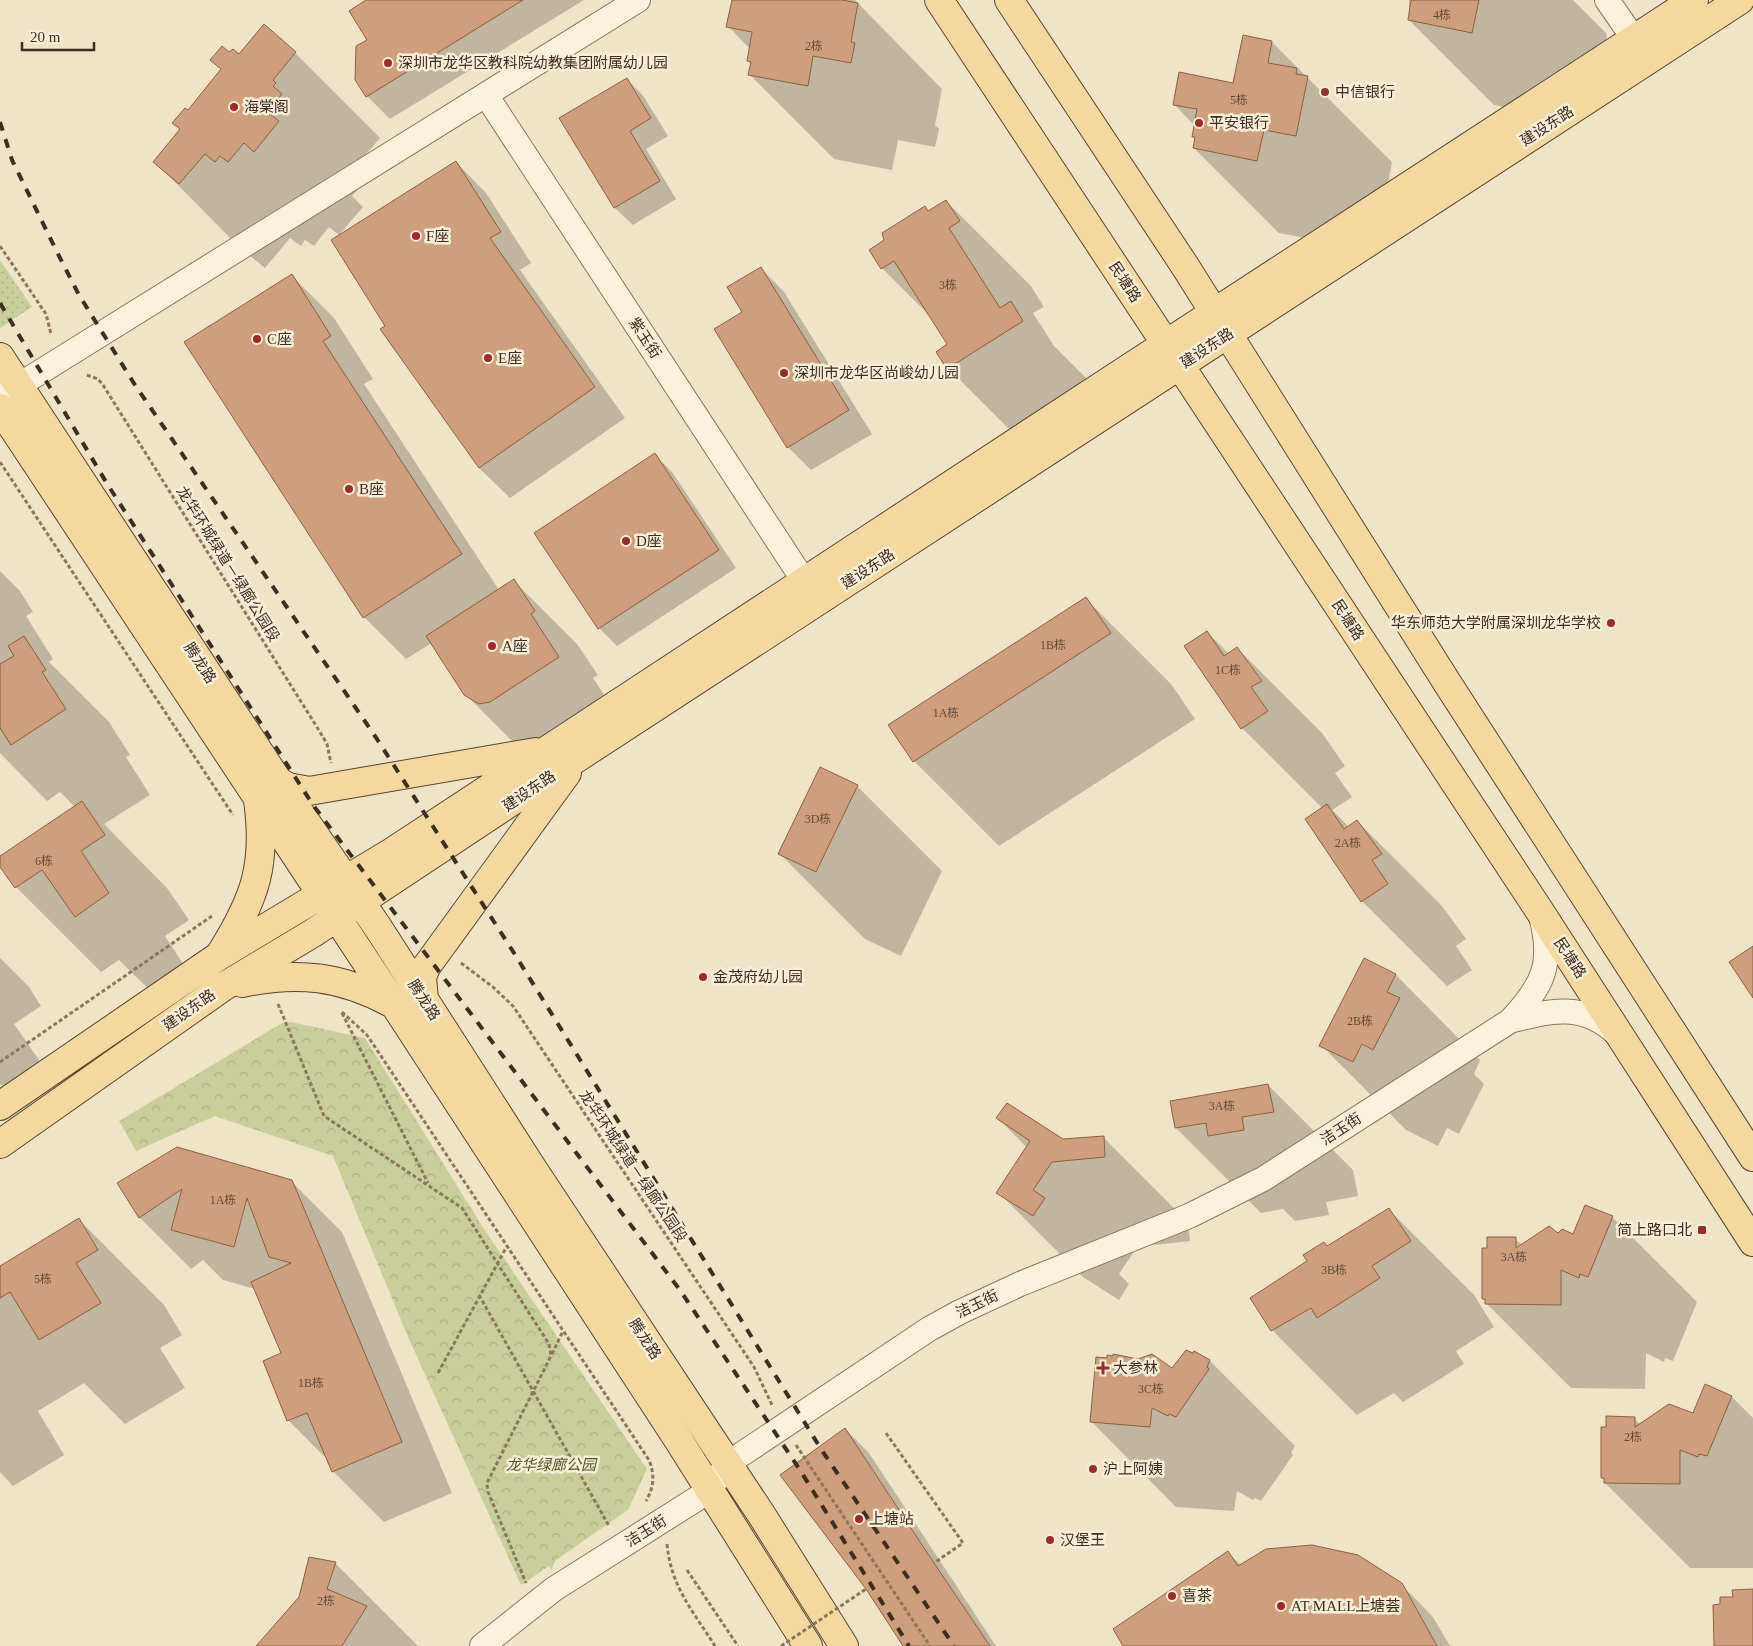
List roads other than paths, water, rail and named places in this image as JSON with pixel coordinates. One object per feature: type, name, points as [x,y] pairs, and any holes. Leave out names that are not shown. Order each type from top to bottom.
[{"type":"main road","name":"民塘路","points":[[939,0],[1539,910],[1753,1242]]},
{"type":"main road","points":[[1009,0],[1220,324],[1441,673],[1753,1157]]},
{"type":"main road","name":"建设东路","points":[[0,1106],[220,956],[321,896],[353,892],[577,758],[1220,324],[1634,39],[1694,0]]},
{"type":"main road","name":"建设东路","points":[[1220,324],[1740,0]]},
{"type":"main road","name":"建设东路","points":[[0,1144],[223,987],[336,918],[353,892],[392,852],[804,581],[1173,355]]},
{"type":"main road","name":"腾龙路","points":[[0,357],[9,391],[353,892],[844,1646]]},
{"type":"main road","name":"腾龙路","points":[[0,408],[394,1004],[679,1441],[709,1492],[808,1646]]},
{"type":"main road","points":[[278,781],[288,787],[309,792],[545,750]]},
{"type":"main road","points":[[424,1000],[422,977],[426,967],[577,758]]},
{"type":"main road","points":[[220,956],[246,911],[255,887],[260,864],[261,840],[258,799]]},
{"type":"main road","points":[[223,987],[278,977],[316,978],[355,985],[394,1004]]},
{"type":"street","points":[[9,391],[638,0]]},
{"type":"street","points":[[1607,0],[1634,39]]},
{"type":"street","name":"紫玉街","points":[[486,95],[804,581]]},
{"type":"street","points":[[1510,1020],[1531,999],[1539,986],[1545,965],[1547,947],[1539,910]]},
{"type":"street","points":[[1510,1020],[1554,1011],[1582,1013],[1608,1026],[1622,1039]]},
{"type":"street","name":"洁玉街","points":[[482,1646],[554,1589],[709,1492],[727,1464],[929,1329],[1020,1284],[1228,1199],[1263,1179],[1510,1020]]},
{"type":"railway","points":[[0,122],[12,160],[79,295],[135,385],[377,739],[514,953],[821,1449],[954,1646]]},
{"type":"railway","points":[[0,303],[106,482],[313,805],[680,1290],[800,1470],[909,1646]]},
{"type":"place","name":"深圳市龙华区教科院幼教集团附属幼儿园","points":[[388,63]]},
{"type":"place","name":"中信银行","points":[[1325,92]]},
{"type":"place","name":"海棠阁","points":[[234,107]]},
{"type":"place","name":"平安银行","points":[[1199,123]]},
{"type":"place","name":"F座","points":[[416,236]]},
{"type":"place","name":"C座","points":[[257,339]]},
{"type":"place","name":"E座","points":[[488,358]]},
{"type":"place","name":"深圳市龙华区尚峻幼儿园","points":[[784,373]]},
{"type":"place","name":"B座","points":[[349,489]]},
{"type":"place","name":"D座","points":[[626,541]]},
{"type":"place","name":"华东师范大学附属深圳龙华学校","points":[[1611,623]]},
{"type":"place","name":"A座","points":[[492,646]]},
{"type":"place","name":"金茂府幼儿园","points":[[703,977]]},
{"type":"place","name":"简上路口北","points":[[1702,1230]]},
{"type":"place","name":"大参林","points":[[1103,1368]]},
{"type":"place","name":"沪上阿姨","points":[[1093,1469]]},
{"type":"place","name":"上塘站","points":[[859,1519]]},
{"type":"place","name":"汉堡王","points":[[1050,1540]]},
{"type":"place","name":"喜茶","points":[[1172,1596]]},
{"type":"place","name":"AT MALL上塘荟","points":[[1281,1606]]},
{"type":"park label","name":"龙华绿廊公园","points":[[551,1465]]}]
